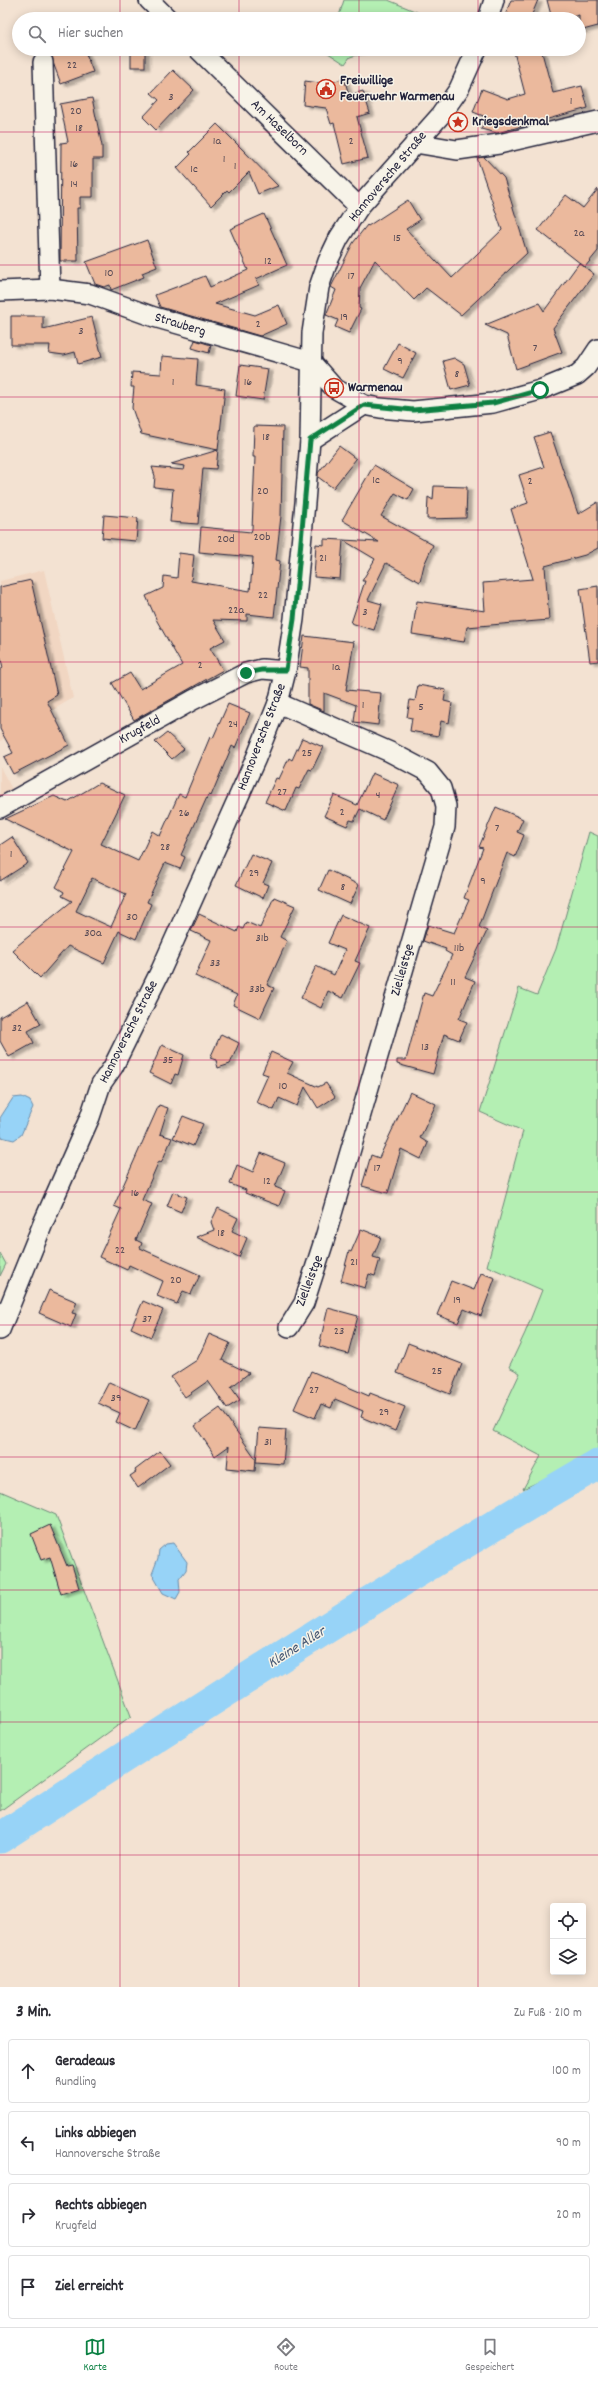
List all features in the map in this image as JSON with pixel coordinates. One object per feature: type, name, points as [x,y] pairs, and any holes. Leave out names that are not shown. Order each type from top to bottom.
[{"type":"street","points":[[149,0],[161,12]]},
{"type":"street","points":[[490,12],[494,0]]},
{"type":"street","name":"Am Haselborn","points":[[205,56],[359,207]]},
{"type":"street","name":"Hannoversche Straße","points":[[0,1330],[44,1221],[90,1117],[101,1084],[113,1067],[164,962],[256,758],[278,703],[286,670],[295,611],[310,440],[312,333],[319,287],[339,238],[359,207],[440,116],[459,89],[474,56]]},
{"type":"street","points":[[43,62],[50,289]]},
{"type":"street","points":[[415,143],[457,150],[502,143],[598,121]]},
{"type":"street","name":"Strauberg","points":[[0,291],[50,289],[90,294],[154,317],[311,362]]},
{"type":"street","points":[[311,362],[334,388],[364,405],[413,410],[493,403],[546,388],[577,375],[586,367],[598,349]]},
{"type":"street","points":[[310,440],[364,405]]},
{"type":"street","name":"Krugfeld","points":[[0,808],[246,673],[262,670],[286,670]]},
{"type":"street","name":"Zielleistge","points":[[278,703],[390,752],[428,772],[441,788],[446,806],[444,827],[324,1241],[304,1303],[289,1327]]},
{"type":"shaded area","points":[[44,570],[73,698],[0,741],[0,581]]},
{"type":"shaded area","points":[[0,767],[12,789],[0,796]]},
{"type":"green space","points":[[344,0],[388,0],[417,12],[340,12]]},
{"type":"green space","points":[[333,56],[354,56],[350,57],[345,64]]},
{"type":"green space","points":[[589,832],[598,836],[598,1454],[523,1489],[541,1456],[493,1431],[520,1373],[509,1367],[525,1333],[542,1290],[487,1266],[523,1131],[480,1112],[519,988],[537,995],[556,949]]},
{"type":"green space","points":[[0,1253],[6,1264],[0,1276]]},
{"type":"green space","points":[[0,1491],[56,1515],[131,1716],[0,1811]]},
{"type":"water","points":[[22,1097],[30,1101],[33,1107],[21,1135],[14,1140],[1,1137],[0,1118],[13,1098]]},
{"type":"water","points":[[173,1543],[187,1562],[186,1570],[179,1579],[180,1592],[176,1599],[163,1593],[152,1574],[158,1558],[159,1550],[166,1544]]},
{"type":"building","points":[[511,0],[538,0],[533,12],[506,12]]},
{"type":"building","points":[[547,0],[598,0],[598,26],[586,29],[586,12],[550,12]]},
{"type":"building","points":[[51,56],[87,56],[93,72],[61,84]]},
{"type":"building","points":[[131,56],[145,56],[145,67],[131,67]]},
{"type":"building","points":[[515,56],[543,56],[553,93],[582,86],[588,108],[497,133],[481,129],[486,117],[473,112],[482,89],[508,99],[525,94]]},
{"type":"building","points":[[173,70],[194,90],[156,130],[143,117],[159,100],[151,93]]},
{"type":"building","points":[[344,78],[349,95],[363,91],[370,113],[357,117],[368,158],[344,164],[334,123],[331,124],[326,108],[303,105],[305,81],[327,84]]},
{"type":"building","points":[[92,98],[102,146],[102,159],[93,159],[93,197],[80,197],[80,208],[77,208],[78,261],[60,261],[61,143],[68,142],[60,104]]},
{"type":"building","points":[[217,124],[278,186],[258,194],[249,172],[229,192],[227,190],[211,206],[177,168],[191,154],[189,152]]},
{"type":"building","points":[[484,157],[504,178],[527,253],[461,315],[426,288],[414,300],[375,260],[360,288],[359,308],[361,309],[349,333],[335,327],[338,320],[326,315],[336,290],[331,287],[353,243],[367,225],[368,226],[408,200],[420,220],[406,229],[452,278],[502,230],[477,158]]},
{"type":"building","points":[[598,189],[598,251],[585,267],[538,230],[566,195],[583,208]]},
{"type":"building","points":[[264,214],[287,265],[256,279],[259,285],[215,304],[255,315],[279,305],[287,324],[260,336],[160,307],[155,295],[205,276],[210,287],[248,270],[230,229]]},
{"type":"building","points":[[147,240],[157,267],[142,273],[144,277],[111,290],[110,285],[104,287],[95,284],[86,262]]},
{"type":"building","points":[[579,263],[594,274],[553,328],[562,352],[516,369],[507,335],[485,325],[539,303],[544,311]]},
{"type":"building","points":[[11,316],[43,316],[43,329],[92,317],[102,357],[78,364],[75,352],[64,355],[49,353],[50,345],[11,345]]},
{"type":"building","points":[[195,340],[211,345],[209,353],[192,348]]},
{"type":"building","points":[[398,343],[416,353],[403,378],[384,369]]},
{"type":"building","points":[[162,356],[198,359],[196,385],[225,389],[218,450],[141,434],[132,408],[134,387],[131,387],[132,372],[161,374]]},
{"type":"building","points":[[454,358],[464,364],[470,385],[451,390],[443,361]]},
{"type":"building","points":[[240,365],[268,369],[263,400],[236,396]]},
{"type":"building","points":[[254,426],[283,427],[281,516],[276,560],[280,561],[274,617],[247,614],[247,621],[213,620],[225,640],[210,648],[223,670],[134,720],[112,683],[130,673],[140,689],[182,665],[157,621],[146,596],[163,588],[164,576],[177,578],[179,553],[194,555],[191,581],[250,591],[253,557],[199,552],[201,527],[251,532],[255,457],[253,457]]},
{"type":"building","points":[[550,432],[578,514],[598,502],[598,548],[585,555],[545,566],[549,620],[467,627],[464,642],[412,634],[417,601],[485,611],[483,583],[533,579],[511,509],[528,503],[519,475],[544,467],[534,437]]},
{"type":"building","points":[[339,446],[356,459],[333,488],[318,477],[318,473]]},
{"type":"building","points":[[218,450],[216,469],[203,468],[198,524],[170,522],[173,489],[154,487],[155,476],[152,467],[184,470],[185,466],[171,464]]},
{"type":"building","points":[[374,465],[414,489],[408,500],[395,493],[381,516],[433,545],[424,565],[420,582],[386,563],[368,600],[382,604],[374,630],[351,623],[365,581],[362,581],[375,559],[343,540],[379,542],[342,520]]},
{"type":"building","points":[[434,486],[467,487],[466,518],[427,519],[428,497],[433,500]]},
{"type":"building","points":[[104,515],[138,518],[136,541],[102,538]]},
{"type":"building","points":[[324,539],[343,540],[340,579],[314,577],[316,544],[324,545]]},
{"type":"building","points":[[31,580],[57,695],[47,701],[69,745],[13,774],[4,757],[13,753],[0,729],[0,670],[3,668],[0,655],[0,587]]},
{"type":"building","points":[[598,586],[598,661],[590,662],[580,589]]},
{"type":"building","points":[[304,636],[354,642],[346,690],[381,693],[378,725],[354,722],[356,705],[324,693],[324,711],[308,704],[308,668],[300,667]]},
{"type":"building","points":[[418,685],[446,690],[444,701],[452,703],[449,723],[441,721],[438,736],[410,731],[412,718],[407,717],[410,700],[415,701]]},
{"type":"building","points":[[228,704],[250,713],[235,748],[232,746],[211,796],[208,795],[181,855],[185,857],[180,869],[165,863],[147,902],[151,904],[136,939],[119,931],[104,963],[68,946],[40,978],[12,950],[72,901],[62,896],[64,892],[56,887],[74,852],[5,819],[54,796],[67,802],[99,783],[125,795],[101,844],[138,861],[152,831],[160,836],[179,794],[185,797],[210,737],[213,738]],"holes":[[[92,878],[126,894],[111,927],[76,911]]]},
{"type":"building","points":[[167,733],[184,749],[172,759],[155,742]]},
{"type":"building","points":[[302,738],[323,747],[312,770],[309,769],[299,789],[296,788],[286,811],[265,802],[276,778],[279,779],[289,758],[292,760]]},
{"type":"building","points":[[372,773],[399,785],[383,820],[360,809],[354,821],[350,820],[347,826],[324,816],[334,795],[357,805]]},
{"type":"building","points":[[496,807],[523,819],[517,832],[524,835],[515,857],[507,853],[479,927],[487,931],[465,977],[475,981],[459,1019],[467,1022],[459,1040],[444,1034],[433,1074],[397,1064],[397,1060],[406,1060],[424,993],[432,996],[452,955],[445,951],[446,949],[423,941],[428,925],[454,933],[469,900],[464,898],[483,848],[479,847]]},
{"type":"building","points":[[12,837],[28,863],[0,881],[0,845]]},
{"type":"building","points":[[251,854],[272,863],[263,883],[268,885],[263,898],[236,885]]},
{"type":"building","points":[[328,870],[359,885],[350,904],[319,890]]},
{"type":"building","points":[[274,897],[295,906],[280,937],[287,941],[267,985],[274,988],[260,1018],[233,1005],[237,995],[195,976],[211,940],[191,931],[199,914],[237,932],[239,927],[243,929],[246,922],[260,928]]},
{"type":"building","points":[[341,915],[370,928],[355,961],[360,963],[343,998],[328,991],[321,1008],[301,998],[316,966],[334,975],[345,950],[328,943]]},
{"type":"building","points":[[28,1001],[41,1024],[28,1031],[34,1043],[9,1057],[0,1041],[0,1017]]},
{"type":"building","points":[[221,1034],[239,1043],[230,1064],[218,1068],[216,1060],[210,1058]]},
{"type":"building","points":[[162,1045],[184,1055],[178,1075],[175,1074],[171,1084],[149,1073]]},
{"type":"building","points":[[271,1052],[293,1062],[287,1073],[318,1087],[326,1083],[335,1097],[318,1108],[305,1087],[297,1106],[279,1098],[274,1110],[256,1102],[268,1075],[262,1073]]},
{"type":"building","points":[[410,1092],[436,1104],[420,1138],[428,1143],[421,1159],[401,1149],[388,1193],[362,1186],[371,1155],[379,1158]]},
{"type":"building","points":[[159,1105],[168,1108],[160,1134],[172,1138],[163,1159],[161,1162],[159,1161],[142,1200],[152,1204],[136,1240],[142,1243],[140,1248],[200,1275],[191,1294],[183,1291],[177,1304],[157,1296],[163,1281],[129,1265],[127,1270],[99,1257],[121,1209],[114,1206]]},
{"type":"building","points":[[183,1116],[203,1124],[193,1146],[173,1138]]},
{"type":"building","points":[[261,1153],[285,1163],[275,1187],[285,1191],[279,1206],[245,1193],[246,1190],[230,1184],[237,1165],[253,1172]]},
{"type":"building","points":[[173,1192],[187,1197],[181,1212],[167,1206]]},
{"type":"building","points":[[218,1208],[238,1218],[232,1231],[247,1238],[239,1257],[196,1237],[214,1230],[211,1222]]},
{"type":"building","points":[[361,1229],[381,1237],[373,1257],[380,1259],[375,1276],[369,1274],[365,1288],[341,1281],[349,1251],[351,1252]]},
{"type":"building","points":[[481,1273],[495,1278],[481,1316],[464,1309],[458,1323],[437,1315],[451,1281],[474,1290]]},
{"type":"building","points":[[49,1290],[77,1302],[72,1313],[76,1314],[71,1327],[39,1313]]},
{"type":"building","points":[[143,1301],[163,1310],[151,1337],[131,1328]]},
{"type":"building","points":[[328,1308],[358,1316],[348,1354],[319,1346]]},
{"type":"building","points":[[209,1334],[230,1343],[222,1360],[249,1373],[231,1387],[240,1400],[227,1408],[208,1381],[185,1397],[171,1377],[197,1360]]},
{"type":"building","points":[[408,1343],[462,1364],[450,1394],[397,1373]]},
{"type":"building","points":[[311,1371],[369,1396],[370,1393],[405,1407],[395,1431],[361,1417],[363,1411],[335,1399],[331,1408],[321,1404],[315,1418],[294,1409]]},
{"type":"building","points":[[109,1382],[149,1400],[135,1431],[116,1422],[120,1413],[98,1403]]},
{"type":"building","points":[[220,1408],[256,1459],[255,1471],[227,1468],[229,1446],[215,1456],[195,1426]]},
{"type":"building","points":[[259,1428],[286,1430],[283,1464],[256,1462]]},
{"type":"building","points":[[160,1451],[170,1464],[138,1488],[130,1476],[136,1472],[135,1470]]},
{"type":"building","points":[[50,1525],[67,1566],[72,1565],[79,1588],[61,1594],[50,1557],[41,1560],[31,1534]]},
{"type":"waterway","name":"Kleine Aller","points":[[0,1838],[372,1600],[598,1464]]},
{"type":"place","name":"Freiwillige Feuerwehr Warmenau","points":[[326,89]]},
{"type":"place","name":"Kriegsdenkmal","points":[[458,122]]},
{"type":"place","name":"Warmenau","points":[[334,388]]},
{"type":"route","points":[[246,673],[262,670],[286,670],[294,619],[310,440],[364,405],[380,408],[413,410],[493,403],[540,390]]}]
